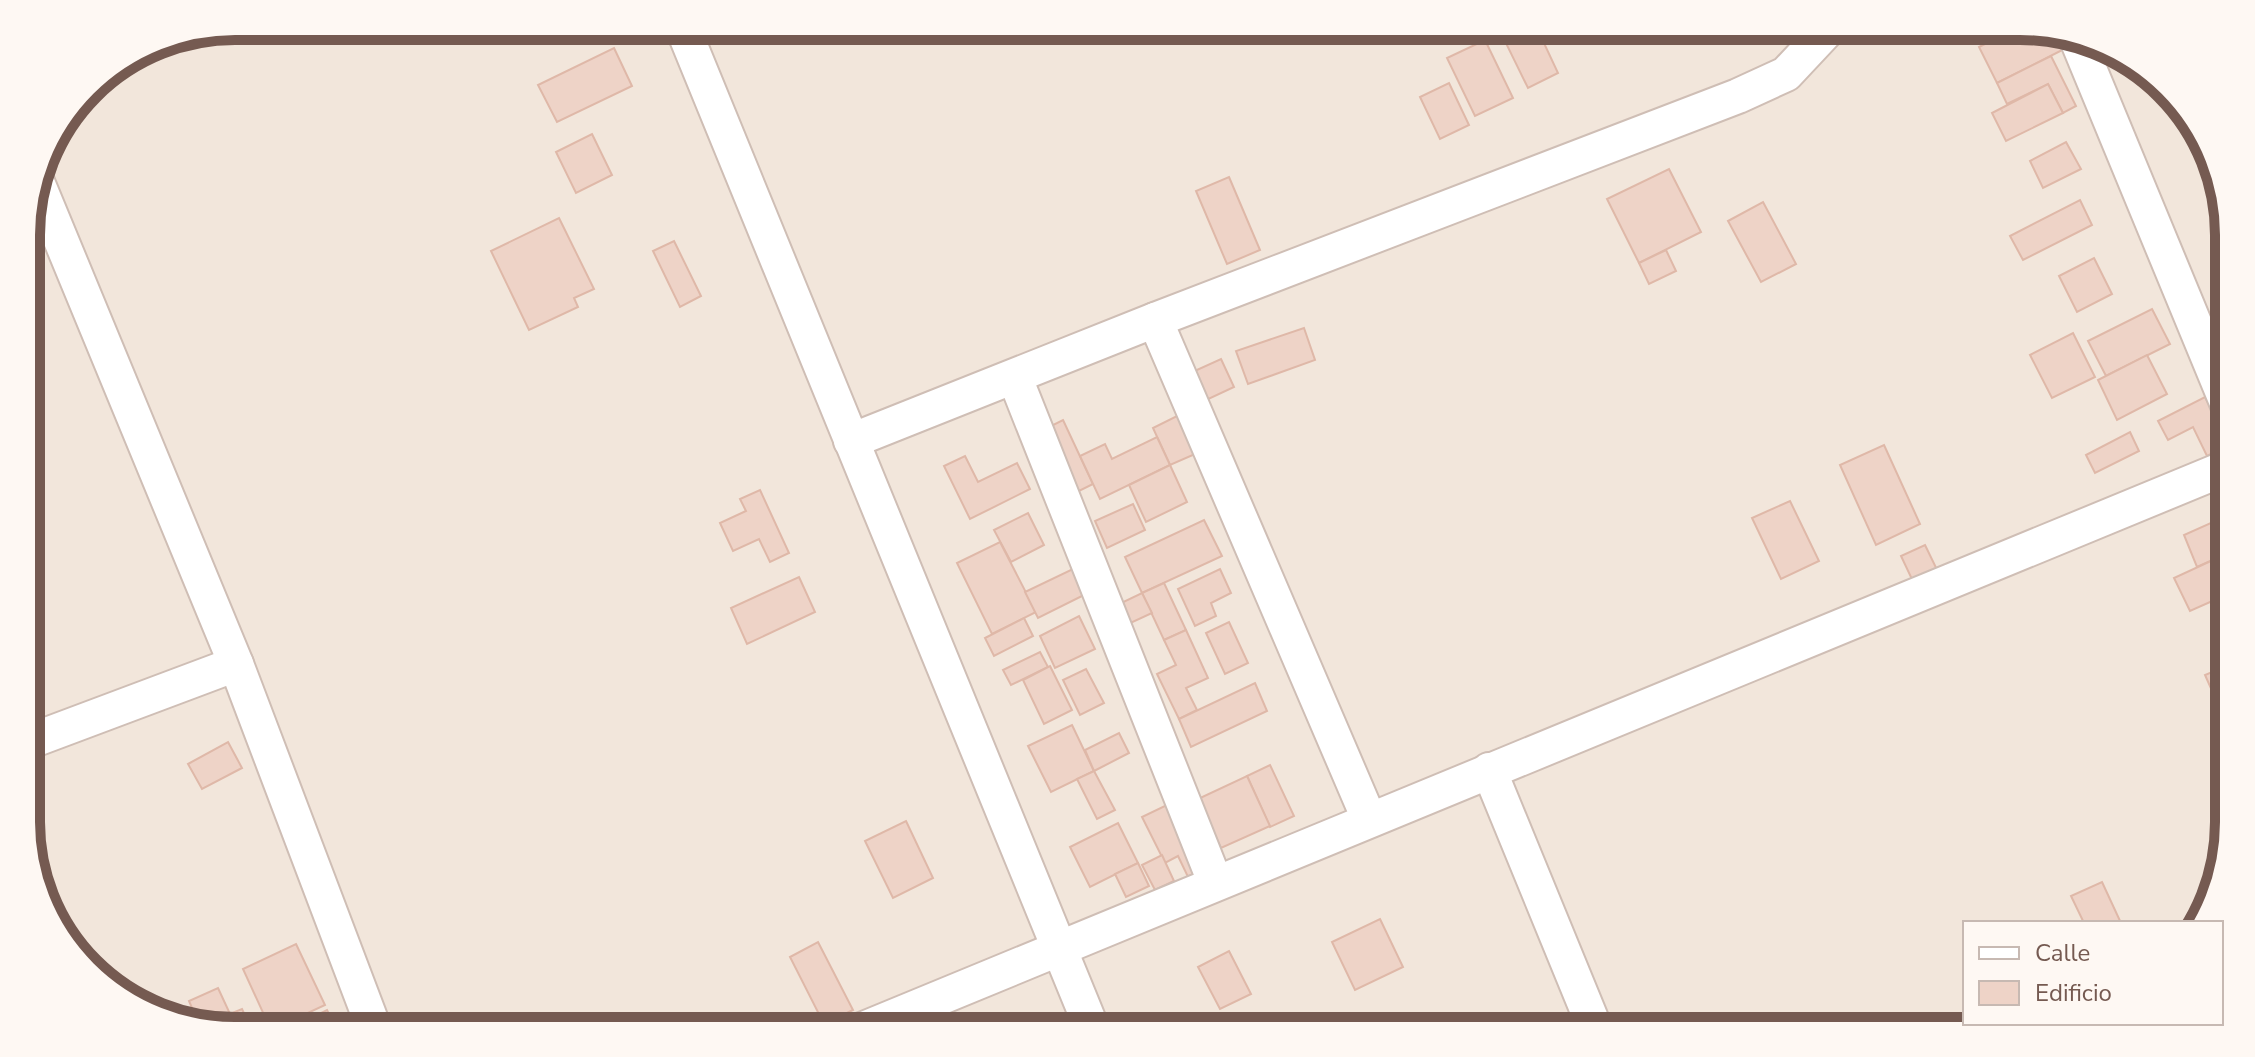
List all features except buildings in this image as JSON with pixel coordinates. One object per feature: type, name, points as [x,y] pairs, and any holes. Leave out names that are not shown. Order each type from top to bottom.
[{"type":"street","points":[[688,40],[1087,1017]]},
{"type":"street","points":[[851,441],[1155,320],[1738,96],[1786,74],[1818,40]]},
{"type":"street","points":[[2081,50],[2215,374]]},
{"type":"street","points":[[44,198],[236,664],[370,1017]]},
{"type":"street","points":[[1155,320],[1369,819]]},
{"type":"street","points":[[1015,378],[1215,882]]},
{"type":"street","points":[[892,1017],[2215,472]]},
{"type":"street","points":[[40,738],[236,664]]},
{"type":"street","points":[[1489,770],[1590,1017]]},
{"type":"shaded area","points":[[223,40],[2032,40],[2094,55],[2139,80],[2175,116],[2200,161],[2213,210],[2215,834],[2200,896],[2188,921],[1963,921],[1963,1017],[223,1017],[161,1002],[116,977],[80,941],[55,896],[42,847],[40,223],[55,161],[66,138],[88,107],[116,80],[149,60],[197,44]]}]
